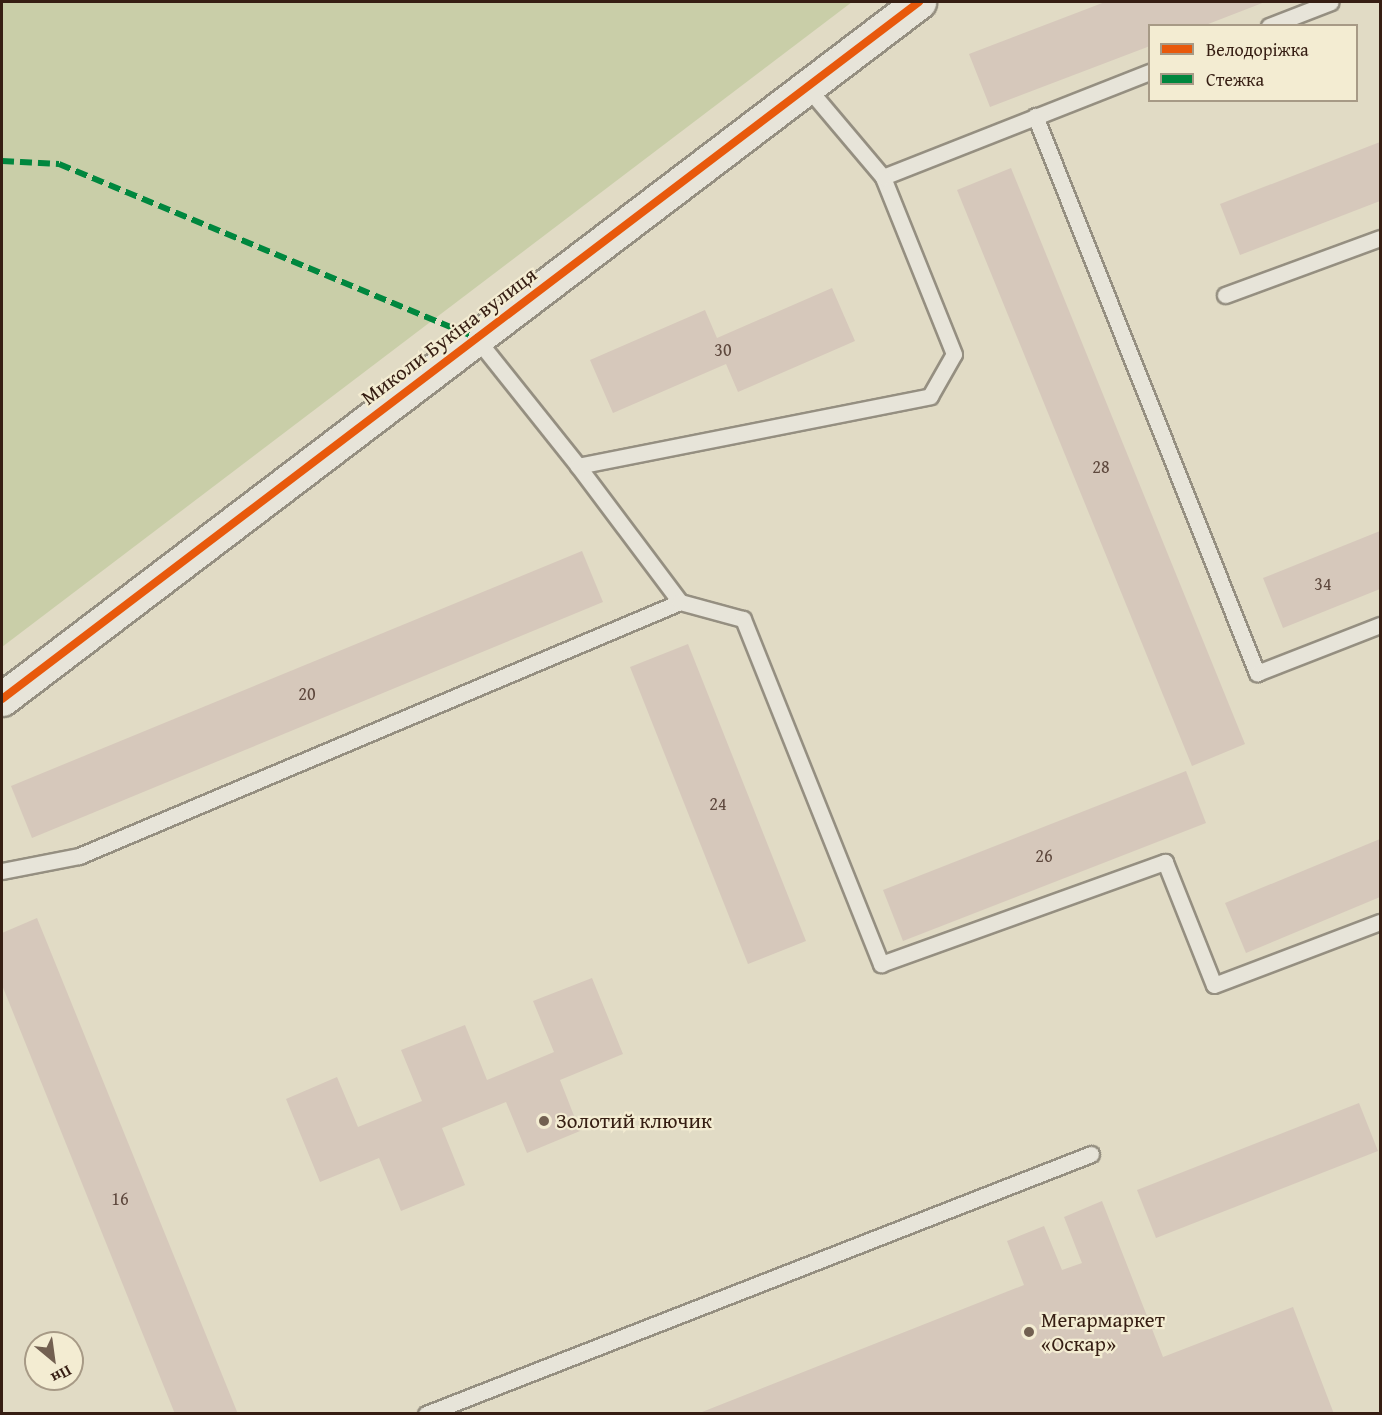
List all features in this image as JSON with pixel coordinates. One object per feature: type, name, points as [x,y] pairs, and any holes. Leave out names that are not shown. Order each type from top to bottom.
[{"type":"street","name":"Миколи Букіна вулиця","points":[[2,699],[919,2]]},
{"type":"lane","points":[[1274,24],[1331,2]]},
{"type":"lane","points":[[883,177],[1148,72]]},
{"type":"lane","points":[[578,466],[930,396],[954,354],[883,177],[807,87]]},
{"type":"lane","points":[[1035,116],[1257,673],[1380,625]]},
{"type":"lane","points":[[1225,295],[1380,238]]},
{"type":"lane","points":[[476,338],[578,466],[680,602],[743,619],[881,964],[1165,862],[1214,985],[1380,922]]},
{"type":"lane","points":[[2,871],[80,856],[680,602]]},
{"type":"lane","points":[[426,1413],[1091,1154]]},
{"type":"green space","points":[[2,2],[852,2],[2,647]]},
{"type":"building","points":[[1105,2],[1265,2],[1208,24],[1148,24],[1148,47],[990,107],[969,54]]},
{"type":"building","points":[[1380,142],[1380,201],[1240,255],[1220,204]]},
{"type":"building","points":[[1011,168],[1245,744],[1192,766],[957,190]]},
{"type":"building","points":[[832,288],[855,341],[738,392],[726,364],[613,413],[590,360],[705,310],[717,338]]},
{"type":"building","points":[[1380,531],[1380,589],[1283,628],[1263,578]]},
{"type":"building","points":[[582,551],[603,602],[32,838],[11,786]]},
{"type":"building","points":[[688,644],[806,941],[748,964],[630,667]]},
{"type":"building","points":[[1186,771],[1206,823],[903,941],[883,890]]},
{"type":"building","points":[[1380,839],[1380,897],[1246,953],[1225,903]]},
{"type":"building","points":[[37,918],[238,1414],[175,1414],[2,985],[2,933]]},
{"type":"building","points":[[592,978],[623,1054],[560,1080],[580,1131],[527,1153],[506,1102],[442,1128],[465,1185],[401,1211],[379,1158],[320,1182],[286,1099],[337,1077],[358,1127],[422,1101],[401,1050],[465,1025],[487,1080],[554,1052],[533,1001]]},
{"type":"building","points":[[1359,1103],[1378,1151],[1156,1238],[1137,1190]]},
{"type":"building","name":"Мегармаркет «Оскар»","points":[[1102,1201],[1163,1357],[1293,1307],[1334,1414],[697,1414],[1024,1285],[1007,1241],[1044,1226],[1062,1270],[1082,1263],[1064,1217]]},
{"type":"marked path","points":[[2,161],[59,164],[476,338]]},
{"type":"cycle path","points":[[2,699],[919,2]]},
{"type":"place","name":"Золотий ключик","points":[[544,1121]]},
{"type":"place","name":"Мегармаркет «Оскар»","points":[[1029,1332]]}]
